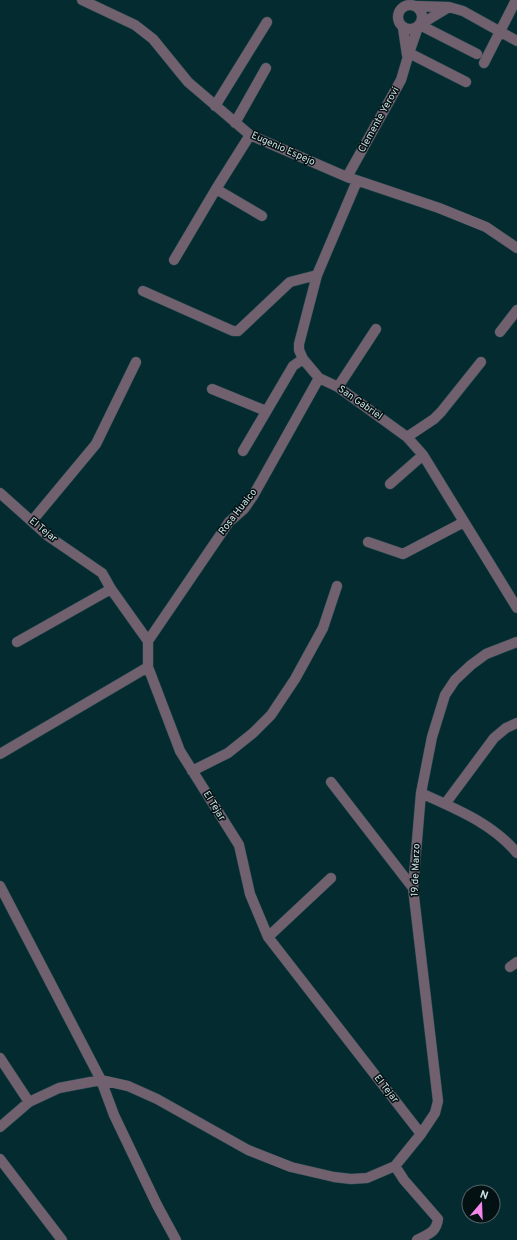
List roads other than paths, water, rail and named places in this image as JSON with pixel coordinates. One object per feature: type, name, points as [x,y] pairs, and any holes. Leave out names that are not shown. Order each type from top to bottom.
[{"type":"street","name":"Eugenio Espejo","points":[[82,0],[135,25],[153,39],[188,82],[250,135],[347,178],[439,208],[486,227],[517,248]]},
{"type":"street","points":[[484,62],[516,0]]},
{"type":"street","points":[[466,82],[408,58],[403,28],[398,22],[398,14],[404,3],[416,6],[454,5],[462,11],[517,41]]},
{"type":"street","points":[[403,28],[411,30],[454,5]]},
{"type":"street","points":[[416,6],[421,12],[422,20],[420,25]]},
{"type":"street","points":[[215,106],[267,22]]},
{"type":"street","points":[[420,25],[477,54]]},
{"type":"street","name":"Clemente Yerovi","points":[[347,178],[401,80],[420,25]]},
{"type":"street","points":[[235,123],[266,68]]},
{"type":"street","points":[[174,260],[250,135]]},
{"type":"street","points":[[243,451],[293,366],[303,359],[299,350],[299,344],[317,275],[357,181]]},
{"type":"street","points":[[216,189],[262,216]]},
{"type":"street","points":[[143,291],[233,331],[238,331],[290,282],[317,275]]},
{"type":"street","points":[[500,332],[517,310]]},
{"type":"street","points":[[338,388],[376,329]]},
{"type":"street","name":"San Gabriel","points":[[303,359],[319,378],[338,388],[407,437],[423,455],[517,608]]},
{"type":"street","points":[[32,521],[96,444],[136,362]]},
{"type":"street","points":[[407,437],[434,419],[441,412],[481,362]]},
{"type":"street","name":"Rosa Huaico","points":[[148,641],[229,522],[244,509],[253,496],[319,378]]},
{"type":"street","points":[[212,388],[266,411]]},
{"type":"street","points":[[390,484],[423,455]]},
{"type":"street","name":"El Tejar","points":[[0,493],[48,536],[102,573],[111,589],[148,641],[148,667],[180,751],[239,846],[250,894],[268,937],[421,1134]]},
{"type":"street","points":[[368,542],[403,554],[464,522]]},
{"type":"street","points":[[192,771],[228,753],[253,733],[272,715],[295,679],[323,628],[337,586]]},
{"type":"street","points":[[17,642],[111,589]]},
{"type":"street","name":"19 de Marzo","points":[[396,1168],[435,1113],[438,1101],[413,888],[427,796],[432,737],[445,695],[455,680],[471,665],[486,654],[517,642]]},
{"type":"street","points":[[0,754],[148,667]]},
{"type":"street","points":[[445,804],[494,738],[506,728],[517,723]]},
{"type":"street","points":[[331,782],[413,888]]},
{"type":"street","points":[[427,796],[476,819],[494,831],[517,853]]},
{"type":"street","points":[[268,937],[331,878]]},
{"type":"street","points":[[0,886],[102,1082],[106,1096],[157,1205],[176,1240]]},
{"type":"street","points":[[0,1058],[29,1102]]},
{"type":"street","points":[[0,1127],[29,1102],[59,1088],[102,1082],[128,1086],[157,1099],[248,1150],[291,1168],[351,1180],[367,1178],[396,1168],[404,1180],[438,1219],[437,1226],[433,1231],[417,1240]]},
{"type":"street","points":[[0,1159],[62,1240]]}]
